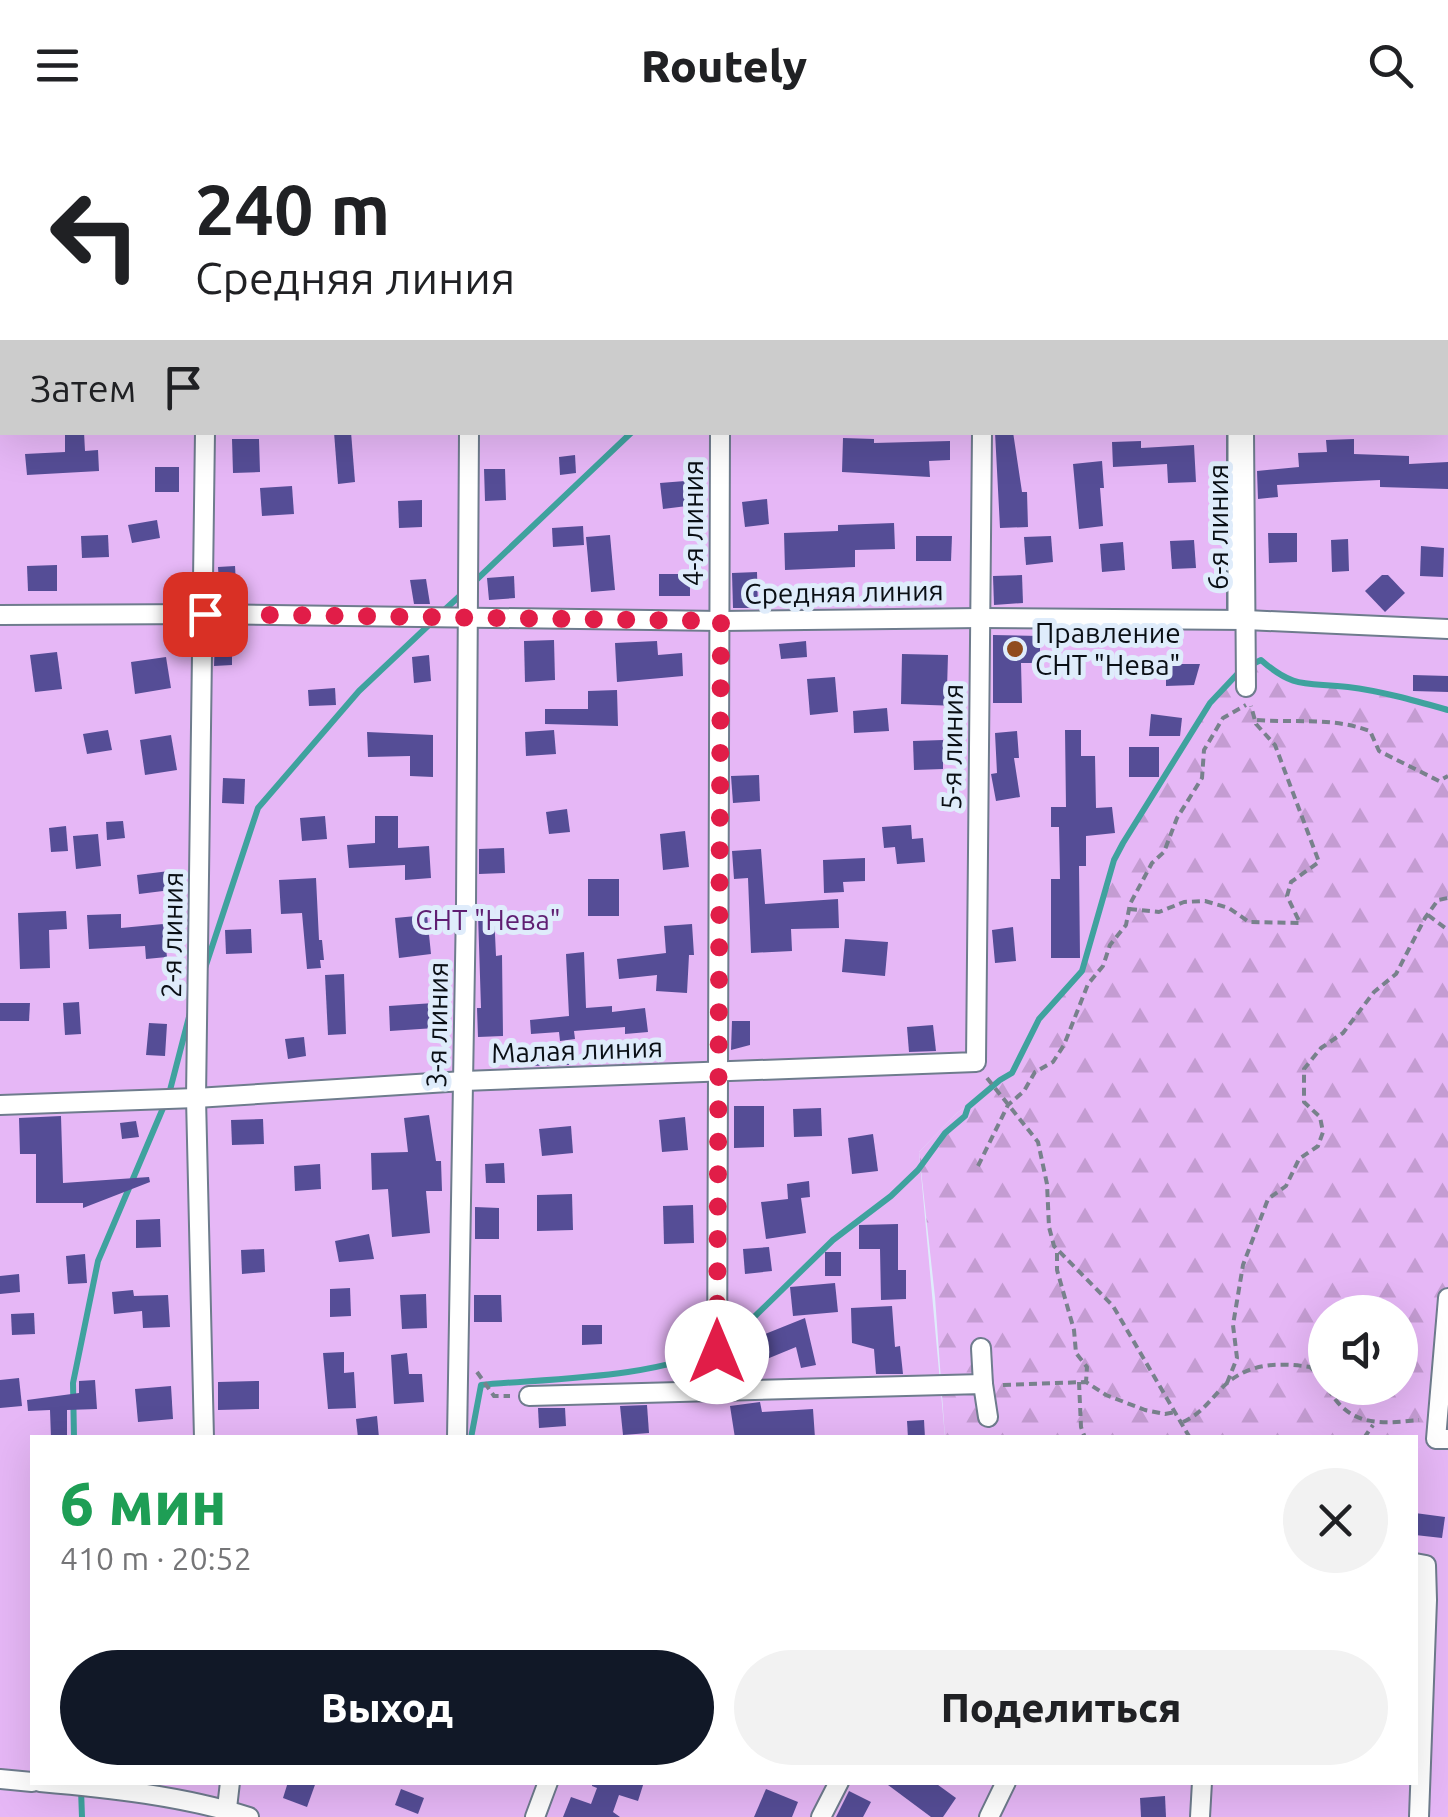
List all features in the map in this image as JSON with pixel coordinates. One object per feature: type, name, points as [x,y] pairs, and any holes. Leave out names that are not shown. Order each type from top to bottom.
[{"type":"street","name":"2-я линия","points":[[204,1435],[189,1099],[205,614],[205,435]]},
{"type":"street","name":"3-я линия","points":[[457,1435],[469,435]]},
{"type":"street","name":"4-я линия","points":[[717,1392],[720,435]]},
{"type":"street","name":"5-я линия","points":[[976,1062],[982,435]]},
{"type":"street","name":"6-я линия","points":[[1244,435],[1240,620],[1248,690]]},
{"type":"street","name":"Средняя линия","points":[[0,615],[721,621],[1240,620],[1448,629]]},
{"type":"street","name":"Малая линия","points":[[0,1105],[976,1062]]},
{"type":"street","points":[[1442,1439],[1438,1418],[1448,1298]]},
{"type":"street","points":[[981,1348],[988,1417]]},
{"type":"street","points":[[529,1396],[984,1384]]},
{"type":"street","points":[[1418,1564],[1426,1565],[1427,1583],[1420,1817]]},
{"type":"street","points":[[0,1779],[30,1782]]},
{"type":"street","points":[[66,1785],[249,1817]]},
{"type":"street","points":[[227,1814],[230,1785]]},
{"type":"street","points":[[535,1817],[547,1785]]},
{"type":"street","points":[[820,1817],[837,1785]]},
{"type":"street","points":[[989,1817],[1005,1785]]},
{"type":"street","points":[[1200,1817],[1202,1785]]},
{"type":"lane","points":[[1233,435],[1240,620]]},
{"type":"path","points":[[1129,909],[1159,912],[1184,902],[1205,901],[1229,908],[1249,922],[1300,923],[1286,896],[1291,882],[1319,862],[1275,746],[1255,720],[1248,690]]},
{"type":"path","points":[[978,1166],[1008,1106],[1035,1072],[1053,1062],[1064,1045],[1088,984],[1126,925],[1129,909],[1152,862],[1164,852],[1188,797],[1202,778],[1204,750],[1222,718],[1248,690]]},
{"type":"path","points":[[1255,720],[1288,722],[1308,718],[1354,725],[1370,731],[1379,751],[1411,764],[1417,772],[1439,781],[1448,776]]},
{"type":"path","points":[[1227,1384],[1237,1358],[1234,1325],[1243,1265],[1268,1199],[1286,1186],[1300,1159],[1318,1146],[1322,1132],[1320,1117],[1304,1102],[1304,1069],[1321,1048],[1343,1033],[1374,992],[1396,974],[1438,900],[1448,898]]},
{"type":"path","points":[[1428,915],[1448,930]]},
{"type":"path","points":[[996,1092],[1038,1142],[1057,1270],[1074,1330],[1076,1353],[1087,1367],[1083,1382],[1084,1435]]},
{"type":"path","points":[[1056,1250],[1113,1306],[1189,1435]]},
{"type":"path","points":[[1183,1422],[1201,1413],[1227,1384],[1261,1364],[1308,1367]]},
{"type":"path","points":[[477,1372],[494,1396]]},
{"type":"path","points":[[984,1384],[1083,1382],[1145,1410],[1176,1412]]},
{"type":"path","points":[[1341,1405],[1374,1425],[1438,1418]]},
{"type":"path","points":[[1366,1435],[1374,1425]]},
{"type":"green space","name":"СНТ \"Нева\"","points":[[0,435],[1448,435],[1448,711],[1346,687],[1298,685],[1280,677],[1261,660],[1233,679],[1206,710],[1114,860],[1082,971],[1039,1019],[1012,1073],[957,1113],[919,1152],[945,1435],[30,1435],[30,1785],[1418,1785],[1418,1447],[1436,1438],[1448,1297],[1448,1817],[0,1817]]},
{"type":"green space","points":[[1261,660],[1280,677],[1298,685],[1346,687],[1448,711],[1448,1297],[1436,1439],[1418,1448],[1418,1435],[945,1435],[919,1152],[957,1113],[1012,1073],[1039,1019],[1082,971],[1114,860],[1206,710],[1233,679]]},
{"type":"building","points":[[65,435],[84,435],[85,451],[98,450],[99,471],[27,475],[25,454],[65,452]]},
{"type":"building","points":[[334,435],[351,435],[355,482],[338,484]]},
{"type":"building","points":[[995,435],[1013,435],[1022,492],[1027,492],[1028,527],[1000,528]]},
{"type":"building","points":[[843,438],[874,439],[874,443],[950,441],[950,460],[929,461],[930,477],[842,472]]},
{"type":"building","points":[[232,439],[259,439],[260,472],[233,473]]},
{"type":"building","points":[[1354,439],[1354,454],[1409,456],[1409,464],[1448,462],[1448,489],[1380,487],[1380,480],[1277,485],[1278,497],[1258,499],[1257,471],[1299,467],[1298,453],[1327,452],[1326,440]]},
{"type":"building","points":[[1141,441],[1141,448],[1194,445],[1196,482],[1168,483],[1167,464],[1113,467],[1112,442]]},
{"type":"building","points":[[575,455],[576,473],[560,475],[559,457]]},
{"type":"building","points":[[1102,461],[1103,526],[1079,529],[1073,464]]},
{"type":"building","points":[[155,467],[179,467],[179,492],[155,492]]},
{"type":"building","points":[[484,469],[505,469],[506,500],[485,501]]},
{"type":"building","points":[[685,481],[687,506],[663,509],[660,483]]},
{"type":"building","points":[[292,486],[294,514],[262,516],[260,488]]},
{"type":"building","points":[[767,499],[769,524],[745,527],[742,502]]},
{"type":"building","points":[[422,500],[422,527],[399,528],[398,501]]},
{"type":"building","points":[[157,520],[160,538],[132,543],[128,525]]},
{"type":"building","points":[[894,523],[895,549],[855,550],[855,567],[785,570],[784,533],[838,531],[838,525]]},
{"type":"building","points":[[583,526],[584,545],[553,547],[552,528]]},
{"type":"building","points":[[1268,533],[1297,533],[1297,562],[1269,563]]},
{"type":"building","points":[[108,535],[109,557],[82,558],[81,536]]},
{"type":"building","points":[[610,535],[615,590],[591,592],[586,537]]},
{"type":"building","points":[[916,536],[952,536],[951,561],[916,561]]},
{"type":"building","points":[[1051,536],[1053,562],[1026,565],[1024,537]]},
{"type":"building","points":[[1348,539],[1349,571],[1332,572],[1331,540]]},
{"type":"building","points":[[1194,540],[1196,568],[1172,569],[1170,541]]},
{"type":"building","points":[[1123,542],[1125,570],[1102,572],[1100,544]]},
{"type":"building","points":[[1421,546],[1444,548],[1443,577],[1420,576]]},
{"type":"building","points":[[57,565],[57,591],[28,591],[27,566]]},
{"type":"building","points":[[235,566],[237,601],[220,602],[218,567]]},
{"type":"building","points":[[757,572],[758,608],[733,608],[732,573]]},
{"type":"building","points":[[659,574],[690,574],[690,596],[659,596]]},
{"type":"building","points":[[1022,575],[1023,603],[994,605],[993,576]]},
{"type":"building","points":[[1382,575],[1388,575],[1405,593],[1385,612],[1365,591]]},
{"type":"building","points":[[514,576],[515,598],[489,600],[487,578]]},
{"type":"building","points":[[426,579],[430,604],[414,604],[410,580]]},
{"type":"building","points":[[993,635],[1040,636],[1040,663],[1021,663],[1022,703],[993,703]]},
{"type":"building","points":[[215,640],[232,640],[232,665],[214,666]]},
{"type":"building","points":[[554,640],[555,680],[525,682],[524,641]]},
{"type":"building","points":[[657,641],[658,655],[682,653],[683,676],[617,682],[615,643]]},
{"type":"building","points":[[806,641],[807,657],[781,659],[779,644]]},
{"type":"building","points":[[57,652],[62,689],[35,692],[30,655]]},
{"type":"building","points":[[902,654],[948,655],[947,689],[959,689],[958,706],[901,704]]},
{"type":"building","points":[[429,655],[431,681],[414,683],[412,657]]},
{"type":"building","points":[[166,657],[171,688],[135,694],[131,662]]},
{"type":"building","points":[[1166,664],[1200,664],[1194,685],[1166,686]]},
{"type":"building","points":[[1413,675],[1448,676],[1448,692],[1413,691]]},
{"type":"building","points":[[835,677],[838,712],[810,715],[807,679]]},
{"type":"building","points":[[335,688],[336,705],[309,706],[308,690]]},
{"type":"building","points":[[617,690],[618,726],[545,724],[545,709],[588,709],[588,691]]},
{"type":"building","points":[[887,708],[889,731],[854,733],[853,711]]},
{"type":"building","points":[[1151,714],[1182,718],[1180,736],[1149,736]]},
{"type":"building","points":[[108,730],[112,750],[87,754],[83,734]]},
{"type":"building","points":[[554,730],[556,754],[526,756],[525,732]]},
{"type":"building","points":[[1065,730],[1081,730],[1081,756],[1095,756],[1096,808],[1112,807],[1115,833],[1086,836],[1086,866],[1079,866],[1080,958],[1051,958],[1051,879],[1060,879],[1059,827],[1051,827],[1051,807],[1066,807]]},
{"type":"building","points":[[1017,731],[1019,758],[1014,758],[1020,797],[996,801],[991,774],[997,773],[995,733]]},
{"type":"building","points":[[367,732],[433,735],[433,777],[410,776],[410,756],[368,757]]},
{"type":"building","points":[[171,735],[177,770],[145,775],[140,740]]},
{"type":"building","points":[[943,740],[943,769],[914,770],[913,741]]},
{"type":"building","points":[[1129,747],[1159,747],[1159,777],[1129,777]]},
{"type":"building","points":[[759,775],[760,801],[733,803],[731,776]]},
{"type":"building","points":[[223,778],[245,779],[244,804],[222,803]]},
{"type":"building","points":[[567,809],[570,832],[549,834],[546,812]]},
{"type":"building","points":[[325,816],[327,839],[302,841],[300,818]]},
{"type":"building","points":[[375,816],[398,816],[398,848],[429,846],[431,878],[405,880],[405,865],[349,868],[347,845],[375,843]]},
{"type":"building","points":[[123,821],[125,838],[107,840],[106,822]]},
{"type":"building","points":[[911,825],[912,839],[923,838],[925,862],[897,864],[895,847],[884,848],[882,827]]},
{"type":"building","points":[[66,826],[68,851],[51,852],[49,828]]},
{"type":"building","points":[[685,831],[689,867],[663,870],[660,834]]},
{"type":"building","points":[[98,834],[101,866],[76,869],[73,836]]},
{"type":"building","points":[[504,848],[505,873],[479,874],[479,849]]},
{"type":"building","points":[[761,849],[765,904],[838,899],[839,928],[791,929],[792,951],[751,953],[748,878],[734,879],[732,851]]},
{"type":"building","points":[[865,858],[865,881],[843,882],[844,892],[824,893],[823,860]]},
{"type":"building","points":[[169,871],[171,890],[139,894],[137,875]]},
{"type":"building","points":[[316,878],[319,940],[324,960],[320,960],[321,968],[307,969],[302,913],[281,914],[279,880]]},
{"type":"building","points":[[588,879],[619,879],[619,916],[588,916]]},
{"type":"building","points":[[66,911],[67,929],[49,930],[50,968],[20,969],[18,913]]},
{"type":"building","points":[[494,913],[496,956],[502,955],[503,1036],[478,1037],[478,914]]},
{"type":"building","points":[[121,914],[121,928],[163,924],[167,957],[146,959],[145,946],[89,949],[87,915]]},
{"type":"building","points":[[427,915],[431,954],[399,958],[395,918]]},
{"type":"building","points":[[692,924],[694,955],[689,955],[687,993],[656,991],[657,975],[619,979],[617,959],[666,953],[664,926]]},
{"type":"building","points":[[1013,927],[1016,961],[995,963],[992,930]]},
{"type":"building","points":[[251,929],[252,953],[226,954],[225,930]]},
{"type":"building","points":[[845,939],[888,942],[885,976],[842,972]]},
{"type":"building","points":[[584,952],[586,1008],[612,1006],[612,1012],[645,1008],[648,1032],[625,1034],[625,1027],[574,1031],[575,1039],[560,1041],[559,1032],[531,1034],[530,1020],[569,1016],[566,954]]},
{"type":"building","points":[[344,974],[346,1034],[328,1035],[325,975]]},
{"type":"building","points":[[79,1002],[81,1034],[65,1035],[63,1003]]},
{"type":"building","points":[[0,1003],[30,1003],[29,1021],[0,1021]]},
{"type":"building","points":[[434,1003],[435,1028],[390,1031],[389,1006]]},
{"type":"building","points":[[732,1021],[750,1021],[750,1045],[731,1050]]},
{"type":"building","points":[[149,1023],[167,1024],[165,1056],[146,1055]]},
{"type":"building","points":[[933,1025],[936,1051],[909,1052],[907,1027]]},
{"type":"building","points":[[304,1037],[306,1056],[288,1059],[285,1039]]},
{"type":"building","points":[[569,1049],[569,1065],[530,1066],[529,1050]]},
{"type":"building","points":[[734,1106],[764,1106],[764,1147],[734,1148]]},
{"type":"building","points":[[821,1108],[822,1136],[794,1137],[793,1109]]},
{"type":"building","points":[[429,1115],[436,1161],[441,1161],[442,1191],[426,1191],[430,1233],[392,1237],[388,1189],[372,1190],[371,1153],[408,1152],[404,1118]]},
{"type":"building","points":[[61,1116],[63,1183],[149,1177],[150,1182],[83,1208],[83,1203],[36,1203],[36,1154],[20,1154],[19,1118]]},
{"type":"building","points":[[685,1117],[688,1150],[662,1152],[659,1120]]},
{"type":"building","points":[[263,1119],[264,1144],[232,1145],[231,1120]]},
{"type":"building","points":[[136,1121],[139,1137],[122,1139],[120,1123]]},
{"type":"building","points":[[571,1126],[573,1153],[542,1156],[539,1129]]},
{"type":"building","points":[[873,1134],[878,1171],[852,1174],[848,1138]]},
{"type":"building","points":[[504,1163],[505,1183],[486,1183],[485,1164]]},
{"type":"building","points":[[320,1164],[321,1189],[295,1191],[294,1166]]},
{"type":"building","points":[[809,1181],[810,1197],[801,1198],[806,1233],[766,1239],[761,1202],[788,1199],[787,1184]]},
{"type":"building","points":[[572,1194],[573,1230],[537,1231],[537,1195]]},
{"type":"building","points":[[693,1205],[694,1243],[664,1244],[663,1206]]},
{"type":"building","points":[[475,1207],[499,1208],[499,1239],[475,1239]]},
{"type":"building","points":[[160,1219],[161,1247],[136,1248],[136,1220]]},
{"type":"building","points":[[898,1224],[898,1270],[906,1270],[906,1299],[881,1300],[880,1249],[859,1249],[859,1225]]},
{"type":"building","points":[[369,1234],[374,1259],[339,1262],[335,1241]]},
{"type":"building","points":[[769,1247],[772,1271],[745,1274],[743,1249]]},
{"type":"building","points":[[264,1249],[265,1272],[242,1274],[241,1250]]},
{"type":"building","points":[[825,1252],[841,1252],[841,1276],[825,1276]]},
{"type":"building","points":[[85,1254],[87,1283],[68,1284],[66,1256]]},
{"type":"building","points":[[19,1274],[20,1292],[0,1294],[0,1276]]},
{"type":"building","points":[[835,1283],[838,1312],[793,1316],[790,1287]]},
{"type":"building","points":[[350,1288],[351,1316],[330,1317],[330,1289]]},
{"type":"building","points":[[133,1290],[134,1296],[168,1295],[170,1327],[143,1328],[142,1311],[114,1314],[112,1292]]},
{"type":"building","points":[[426,1294],[427,1328],[402,1329],[400,1295]]},
{"type":"building","points":[[474,1295],[501,1295],[502,1322],[474,1322]]},
{"type":"building","points":[[892,1306],[895,1347],[900,1346],[903,1374],[876,1374],[874,1349],[852,1343],[851,1308]]},
{"type":"building","points":[[34,1313],[35,1334],[12,1335],[11,1314]]},
{"type":"building","points":[[805,1318],[816,1365],[801,1368],[796,1347],[733,1378],[730,1348]]},
{"type":"building","points":[[582,1325],[602,1325],[602,1344],[582,1345]]},
{"type":"building","points":[[344,1352],[344,1373],[354,1372],[356,1408],[328,1409],[323,1353]]},
{"type":"building","points":[[407,1353],[409,1374],[422,1374],[424,1402],[394,1404],[391,1355]]},
{"type":"building","points":[[19,1378],[22,1406],[0,1408],[0,1380]]},
{"type":"building","points":[[95,1380],[97,1409],[67,1410],[67,1435],[51,1435],[50,1410],[28,1411],[27,1400],[79,1393],[79,1381]]},
{"type":"building","points":[[259,1381],[259,1409],[218,1410],[218,1382]]},
{"type":"building","points":[[171,1386],[173,1419],[138,1422],[135,1389]]},
{"type":"building","points":[[760,1402],[762,1412],[813,1409],[815,1435],[735,1435],[730,1406]]},
{"type":"building","points":[[647,1405],[649,1433],[623,1435],[620,1406]]},
{"type":"building","points":[[538,1408],[565,1408],[566,1426],[539,1428]]},
{"type":"building","points":[[377,1416],[379,1435],[358,1435],[356,1419]]},
{"type":"building","points":[[924,1420],[925,1435],[908,1435],[907,1421]]},
{"type":"building","points":[[1418,1513],[1445,1517],[1442,1538],[1418,1535]]},
{"type":"building","points":[[287,1785],[315,1785],[307,1807],[283,1798]]},
{"type":"building","points":[[643,1785],[638,1801],[619,1795],[613,1812],[620,1817],[563,1817],[571,1797],[591,1804],[597,1788],[592,1786]]},
{"type":"building","points":[[888,1785],[938,1785],[956,1798],[943,1817],[931,1817]]},
{"type":"building","points":[[401,1789],[424,1798],[418,1814],[395,1805]]},
{"type":"building","points":[[766,1789],[798,1802],[792,1817],[754,1817]]},
{"type":"building","points":[[849,1791],[871,1802],[863,1817],[836,1817]]},
{"type":"building","points":[[1165,1796],[1166,1817],[1141,1817],[1140,1798]]},
{"type":"waterway","points":[[473,583],[629,435]]},
{"type":"waterway","points":[[440,614],[464,592]]},
{"type":"waterway","points":[[205,968],[258,808],[359,691],[431,623]]},
{"type":"waterway","points":[[725,1338],[748,1323],[833,1240],[891,1196],[918,1170],[945,1133],[965,1116],[968,1107],[1012,1073],[1039,1019],[1082,971],[1114,860],[1123,843],[1210,703],[1242,669],[1261,660],[1283,676],[1302,683],[1373,691],[1448,710]]},
{"type":"waterway","points":[[74,1435],[73,1383],[98,1261],[169,1094],[190,1013]]},
{"type":"waterway","points":[[472,1435],[481,1385],[663,1366],[710,1348]]},
{"type":"waterway","points":[[81,1789],[82,1817]]},
{"type":"place","name":"Правление СНТ \"Нева\"","points":[[1015,649]]},
{"type":"route","points":[[205,614],[721,621],[717,1352]]}]
